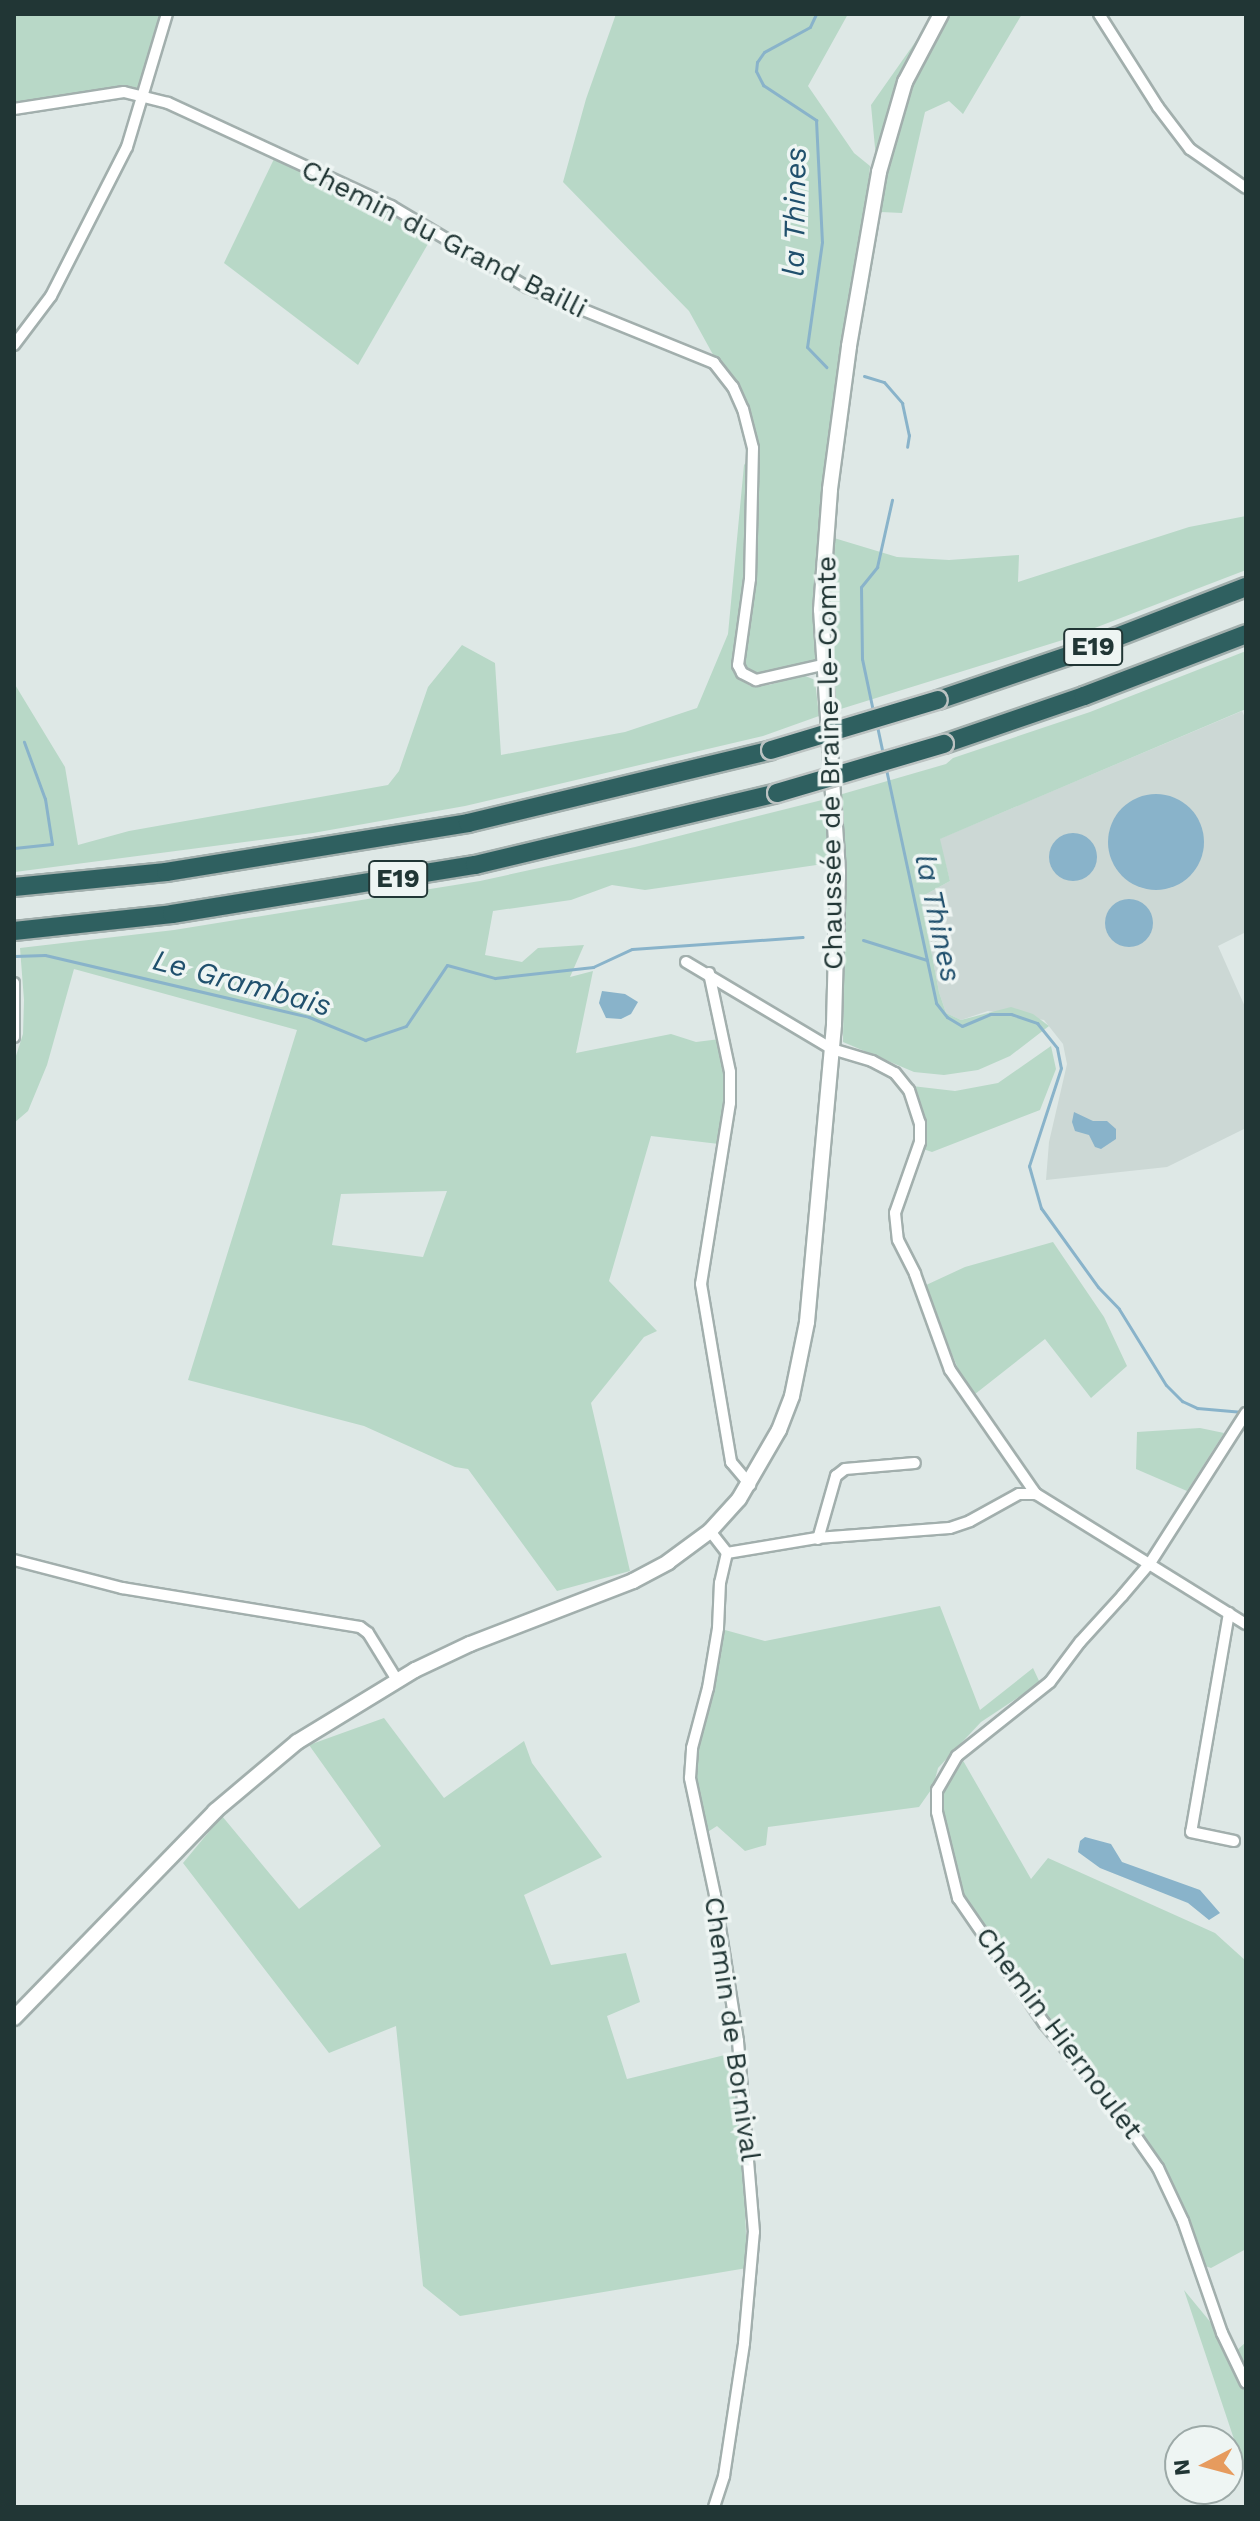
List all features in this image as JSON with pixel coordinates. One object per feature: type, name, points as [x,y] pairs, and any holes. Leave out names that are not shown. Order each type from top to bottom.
[{"type":"highway","name":"E19","points":[[14,887],[166,872],[468,823],[771,750],[938,700],[1073,654],[1246,587]]},
{"type":"highway","name":"E19","points":[[14,931],[172,914],[475,865],[777,793],[944,744],[1084,696],[1246,634]]},
{"type":"main road","name":"Chaussée de Braine-le-Comte","points":[[14,2018],[162,1864],[253,1777],[309,1734],[397,1680],[470,1644],[633,1581],[668,1562],[710,1531],[750,1485],[779,1430],[800,1364],[813,1274],[832,1049],[838,872],[822,665],[822,581],[830,489],[849,346],[879,172],[905,82],[941,14]]},
{"type":"street","points":[[14,345],[39,315],[70,261],[127,147],[145,96],[167,14]]},
{"type":"street","points":[[1099,14],[1158,107],[1190,149],[1246,188]]},
{"type":"street","name":"Chemin du Grand Bailli","points":[[14,109],[124,92],[168,103],[391,206],[527,287],[714,363],[733,387],[743,409],[753,448],[755,483],[750,579],[738,665],[742,673],[756,680],[822,665]]},
{"type":"street","points":[[686,962],[832,1049],[872,1061],[895,1073],[909,1090],[920,1123],[914,1166],[895,1213],[898,1240],[915,1274],[950,1370],[1036,1494],[1246,1624]]},
{"type":"street","points":[[709,973],[730,1072],[730,1088],[701,1284],[731,1462],[750,1485]]},
{"type":"street","points":[[14,983],[14,1037]]},
{"type":"street","name":"Chemin Hiernoulet","points":[[1244,1415],[1150,1563],[1088,1632],[1050,1682],[957,1756],[937,1790],[937,1812],[958,1898],[1053,2035],[1118,2111],[1158,2168],[1183,2221],[1222,2333],[1246,2383]]},
{"type":"street","points":[[818,1539],[836,1476],[845,1469],[915,1463]]},
{"type":"street","points":[[710,1531],[727,1553],[818,1539],[950,1528],[970,1521],[1019,1494],[1036,1494]]},
{"type":"street","name":"Chemin de Bornival","points":[[714,2507],[724,2476],[744,2343],[754,2232],[738,2041],[715,1895],[690,1778],[692,1748],[718,1628],[720,1583],[727,1553]]},
{"type":"street","points":[[14,1560],[122,1588],[360,1627],[368,1633],[397,1680]]},
{"type":"street","points":[[1229,1613],[1191,1832],[1234,1841]]},
{"type":"shaded area","points":[[1242,711],[1246,720],[1246,932],[1218,946],[1246,1009],[1246,1128],[1167,1167],[1046,1180],[1049,1142],[1067,1064],[1063,1044],[1044,1020],[988,1011],[961,1020],[946,1013],[939,992],[921,897],[950,881],[939,839]]},
{"type":"green space","points":[[14,14],[160,14],[136,97],[14,109]]},
{"type":"green space","points":[[616,14],[848,14],[808,86],[854,153],[870,166],[834,538],[897,557],[949,560],[1019,555],[1018,582],[1189,527],[1246,516],[1246,570],[1066,639],[831,712],[828,610],[822,665],[766,677],[740,678],[750,686],[769,685],[803,675],[815,680],[819,716],[763,736],[465,806],[313,833],[15,872],[14,683],[65,767],[78,845],[129,831],[388,785],[399,771],[428,687],[462,645],[495,663],[501,755],[625,732],[697,708],[728,634],[744,465],[750,457],[755,483],[743,409],[689,311],[563,182],[586,99]]},
{"type":"green space","points":[[935,14],[1022,14],[963,114],[949,101],[925,112],[902,213],[881,212],[871,105]]},
{"type":"green space","points":[[274,159],[391,206],[436,230],[358,365],[224,263]]},
{"type":"green space","points":[[1246,651],[1246,709],[940,839],[950,881],[921,897],[939,992],[946,1013],[961,1020],[1011,1007],[1033,1014],[1049,1026],[1010,1056],[978,1070],[944,1075],[914,1072],[843,1042],[845,858],[839,795],[946,764],[953,758],[1090,712]]},
{"type":"green space","points":[[826,799],[830,863],[645,890],[612,885],[571,900],[493,911],[485,955],[522,962],[538,948],[584,945],[570,977],[593,971],[576,1053],[671,1034],[696,1042],[720,1039],[726,1072],[719,1144],[651,1136],[609,1281],[657,1331],[644,1337],[591,1403],[630,1571],[557,1591],[468,1469],[455,1467],[364,1426],[188,1380],[297,1030],[74,969],[47,1065],[28,1111],[14,1123],[14,1062],[23,1034],[20,948],[174,930],[480,881],[635,847]],"holes":[[[447,1191],[423,1257],[332,1245],[341,1194]]]},
{"type":"green space","points":[[1051,1046],[1056,1069],[1040,1110],[932,1152],[923,1149],[926,1121],[912,1086],[955,1091],[998,1083]]},
{"type":"green space","points":[[1053,1242],[1104,1317],[1127,1366],[1091,1398],[1045,1339],[970,1398],[924,1286],[965,1267]]},
{"type":"green space","points":[[1200,1428],[1224,1433],[1187,1491],[1136,1469],[1137,1432]]},
{"type":"green space","points":[[940,1606],[980,1710],[1033,1668],[1040,1683],[981,1722],[938,1768],[933,1787],[919,1807],[768,1827],[766,1845],[745,1851],[717,1826],[706,1833],[694,1774],[697,1747],[725,1630],[765,1641]]},
{"type":"green space","points":[[384,1718],[444,1798],[524,1741],[532,1763],[602,1857],[524,1895],[551,1965],[626,1953],[640,2002],[607,2016],[627,2079],[733,2053],[743,2143],[747,2268],[460,2316],[423,2286],[396,2026],[329,2053],[183,1863],[222,1816],[299,1909],[381,1846],[309,1745]]},
{"type":"green space","points":[[961,1757],[1031,1879],[1048,1858],[1215,1933],[1246,1961],[1246,2249],[1211,2268],[1202,2265],[1164,2173],[1057,2036],[962,1899],[941,1819],[941,1791]]},
{"type":"green space","points":[[1184,2290],[1235,2352],[1246,2342],[1246,2475],[1244,2425],[1229,2425]]},
{"type":"water","points":[[1156,794],[1174,798],[1190,808],[1200,824],[1204,842],[1200,860],[1190,876],[1174,886],[1156,890],[1138,886],[1122,876],[1112,860],[1108,842],[1112,824],[1122,808],[1138,798]]},
{"type":"water","points":[[1073,833],[1090,840],[1097,857],[1090,874],[1073,881],[1056,874],[1049,857],[1056,840]]},
{"type":"water","points":[[1129,899],[1146,906],[1153,923],[1146,940],[1129,947],[1112,940],[1105,923],[1112,906]]},
{"type":"water","points":[[602,991],[625,994],[638,1002],[631,1014],[621,1019],[606,1018],[599,1003]]},
{"type":"water","points":[[1074,1112],[1093,1121],[1107,1121],[1116,1129],[1116,1139],[1101,1149],[1095,1147],[1089,1135],[1075,1131],[1072,1122]]},
{"type":"water","points":[[1085,1837],[1111,1844],[1122,1862],[1200,1890],[1220,1913],[1209,1920],[1188,1903],[1100,1868],[1078,1852],[1080,1841]]},
{"type":"waterway","name":"la Thines","points":[[816,14],[810,27],[764,52],[757,62],[756,71],[763,85],[816,120],[822,242],[807,347],[826,367]]},
{"type":"waterway","name":"la Thines","points":[[864,376],[884,382],[902,403],[909,435],[907,447]]},
{"type":"waterway","name":"la Thines","points":[[873,711],[862,659],[861,587],[877,567],[892,500]]},
{"type":"waterway","name":"la Thines","points":[[877,726],[883,754]]},
{"type":"waterway","points":[[14,848],[52,844],[45,799],[24,742]]},
{"type":"waterway","name":"la Thines","points":[[886,769],[936,1003],[947,1017],[962,1026],[990,1014],[1011,1014],[1037,1023],[1057,1048],[1061,1068],[1029,1166],[1041,1208],[1098,1287],[1119,1309],[1166,1385],[1182,1401],[1197,1408],[1243,1412]]},
{"type":"waterway","name":"Le Grambais","points":[[14,956],[45,955],[309,1017],[365,1040],[406,1026],[447,965],[495,978],[593,967],[632,949],[803,937]]},
{"type":"waterway","name":"Le Grambais","points":[[863,940],[927,960]]}]
